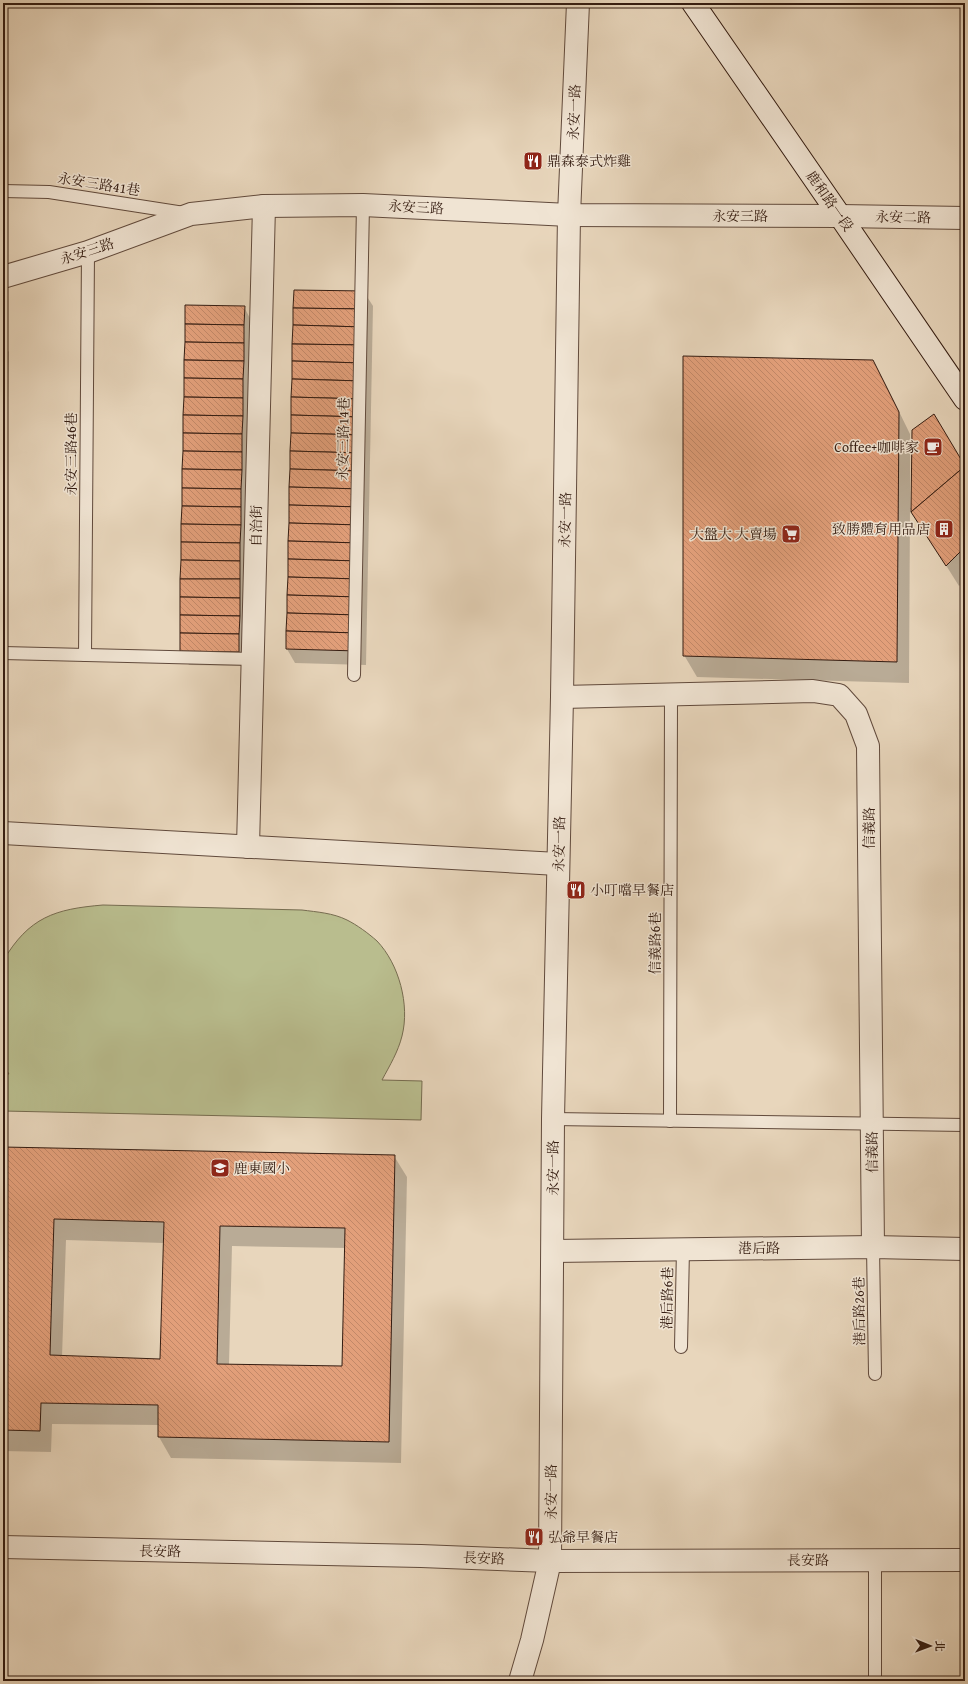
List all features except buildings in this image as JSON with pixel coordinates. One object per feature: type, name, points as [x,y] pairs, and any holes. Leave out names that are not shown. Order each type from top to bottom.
[{"type":"street","name":"永安一路","points":[[520,1681],[532,1640],[550,1561],[553,1119],[562,697],[569,215],[578,3]]},
{"type":"street","name":"鹿和路一段","points":[[692,3],[965,399]]},
{"type":"street","name":"永安三路","points":[[3,276],[88,252],[191,214],[264,206],[363,205],[569,215],[840,216]]},
{"type":"street","name":"自治街","points":[[248,847],[264,206]]},
{"type":"street","name":"永安二路","points":[[840,216],[965,218]]},
{"type":"street","name":"信義路","points":[[562,697],[813,691],[839,695],[856,714],[868,746],[872,1248]]},
{"type":"street","points":[[3,833],[558,864]]},
{"type":"street","name":"港后路","points":[[553,1251],[872,1248],[965,1249]]},
{"type":"street","name":"長安路","points":[[3,1547],[413,1556],[550,1561],[965,1560]]},
{"type":"lane","name":"永安三路41巷","points":[[3,191],[49,192],[191,214]]},
{"type":"lane","name":"永安三路14巷","points":[[354,675],[363,205]]},
{"type":"lane","name":"永安三路46巷","points":[[85,655],[88,252]]},
{"type":"lane","points":[[3,653],[252,659]]},
{"type":"lane","name":"信義路6巷","points":[[670,1121],[671,694]]},
{"type":"lane","points":[[553,1119],[965,1125]]},
{"type":"lane","name":"港后路26巷","points":[[872,1248],[875,1374]]},
{"type":"lane","name":"港后路6巷","points":[[681,1348],[683,1249]]},
{"type":"lane","points":[[875,1560],[875,1681]]},
{"type":"green space","points":[[103,905],[302,910],[336,916],[359,927],[377,941],[385,950],[397,973],[401,986],[405,1011],[400,1042],[382,1080],[422,1081],[421,1120],[3,1111],[3,1074],[9,1074],[3,1065],[3,961],[23,934],[33,925],[45,918],[71,909]]},
{"type":"place","name":"鼎森泰式炸雞","points":[[533,161]]},
{"type":"place","name":"Coffee+咖啡家","points":[[933,447]]},
{"type":"place","name":"致勝體育用品店","points":[[944,529]]},
{"type":"place","name":"大盤大 大賣場","points":[[791,534]]},
{"type":"place","name":"小叮噹早餐店","points":[[576,890]]},
{"type":"place","name":"鹿東國小","points":[[220,1168]]},
{"type":"place","name":"弘爺早餐店","points":[[534,1537]]}]
